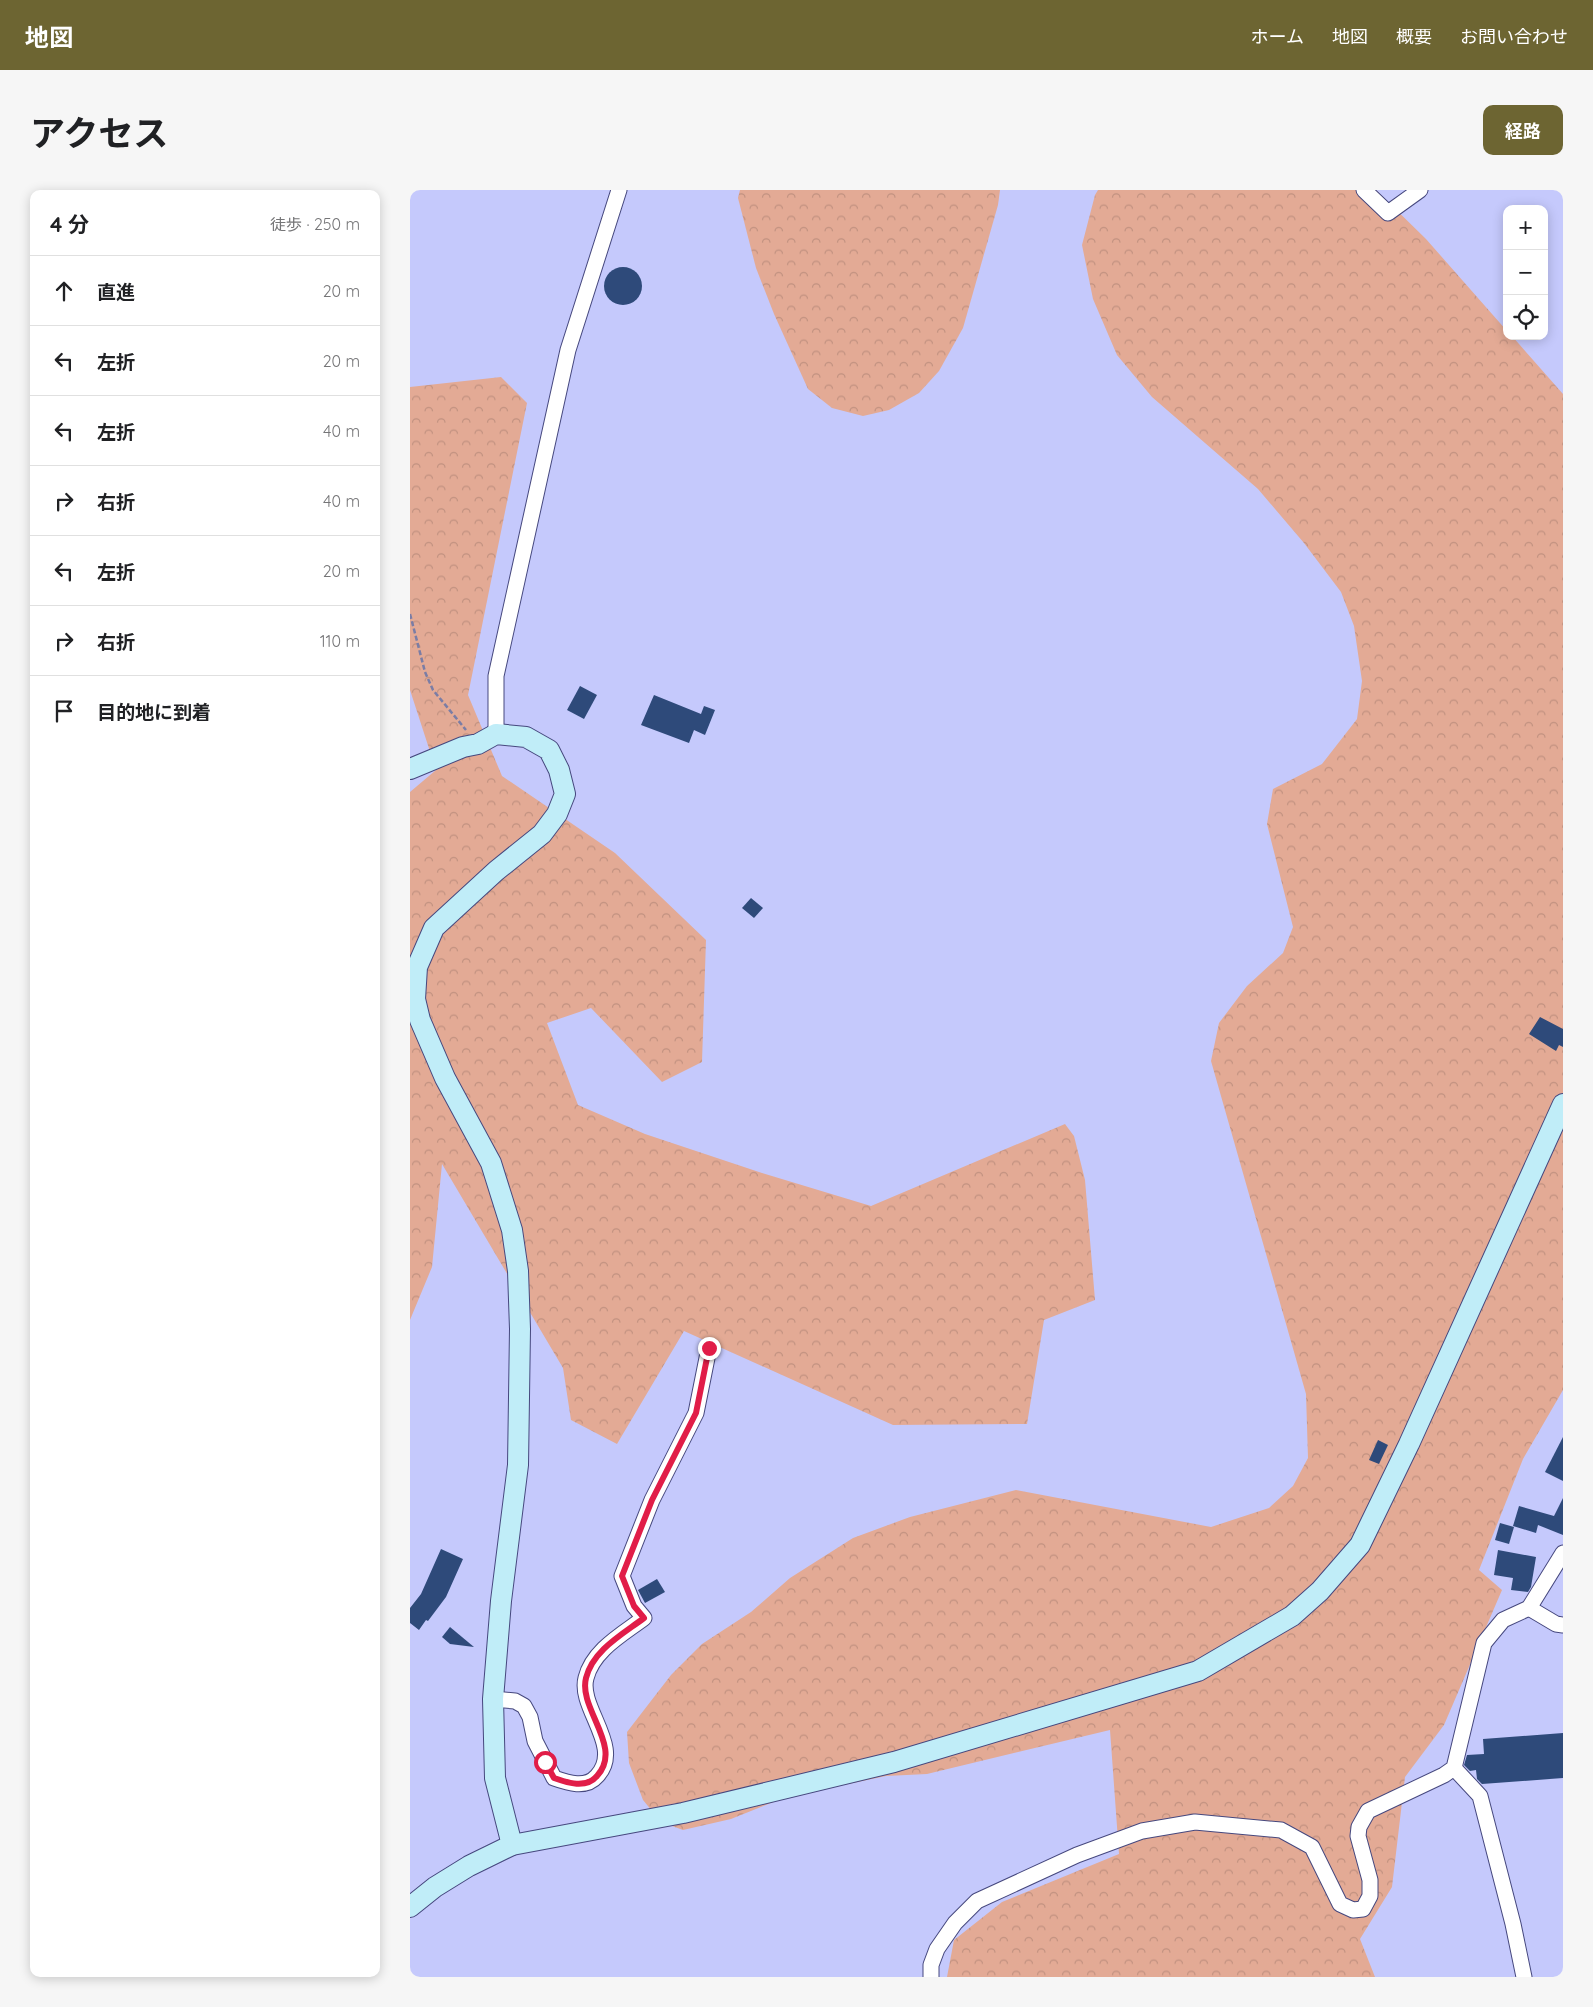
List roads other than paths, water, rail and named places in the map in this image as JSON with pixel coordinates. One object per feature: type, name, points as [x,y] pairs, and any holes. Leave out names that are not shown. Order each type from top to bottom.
[{"type":"street","points":[[496,734],[496,676],[568,350],[619,190]]},
{"type":"street","points":[[1364,190],[1388,212],[1420,190]]},
{"type":"street","points":[[410,769],[478,744],[496,734],[526,737],[549,750],[559,770],[564,794],[557,814],[542,834],[496,871],[434,928],[417,967],[415,999],[420,1020],[445,1078],[491,1163],[512,1230],[518,1271],[520,1329],[518,1465],[501,1601],[494,1699],[495,1778],[512,1845]]},
{"type":"street","points":[[410,1907],[435,1887],[469,1866],[512,1845],[683,1812],[894,1762],[1198,1671],[1292,1616],[1320,1591],[1360,1545],[1409,1444],[1563,1104]]},
{"type":"street","points":[[494,1699],[515,1701],[524,1706],[530,1717],[535,1741],[554,1778],[569,1783],[584,1784],[595,1779],[603,1770],[607,1759],[604,1742],[588,1699],[585,1680],[591,1664],[601,1651],[644,1618],[634,1606],[622,1576],[652,1500],[696,1413],[709,1348]]},
{"type":"street","points":[[931,1977],[931,1965],[937,1949],[955,1923],[976,1901],[1077,1855],[1142,1832],[1196,1822],[1281,1830],[1312,1847],[1340,1904],[1353,1910],[1363,1909],[1370,1896],[1370,1880],[1358,1836],[1359,1828],[1368,1812],[1444,1775],[1454,1768],[1484,1643],[1502,1620],[1528,1608],[1563,1553]]},
{"type":"street","points":[[1528,1608],[1556,1624],[1563,1625]]},
{"type":"street","points":[[1454,1768],[1480,1796],[1513,1924],[1524,1977]]}]
